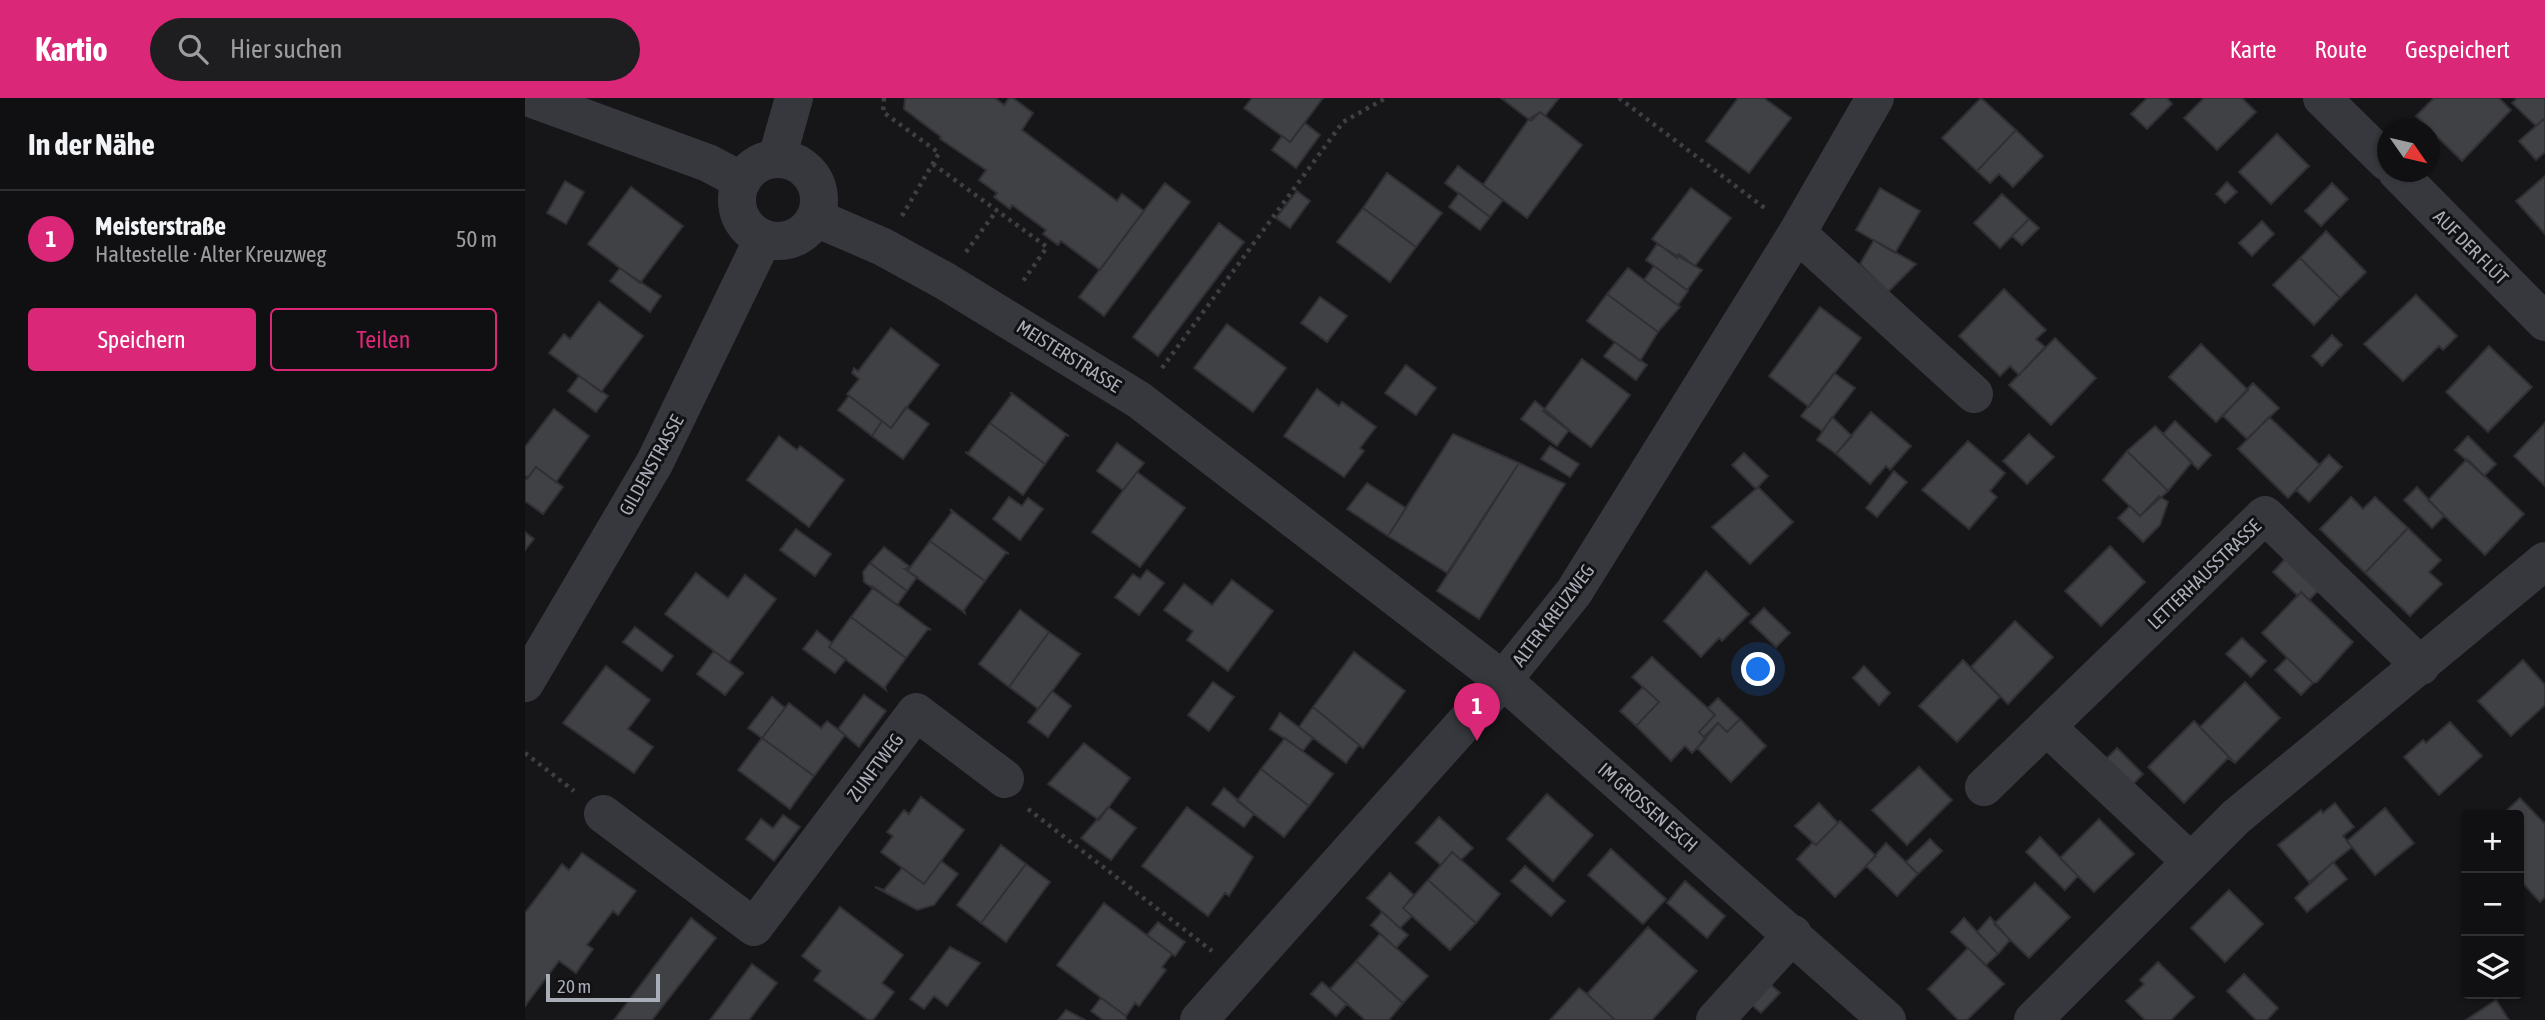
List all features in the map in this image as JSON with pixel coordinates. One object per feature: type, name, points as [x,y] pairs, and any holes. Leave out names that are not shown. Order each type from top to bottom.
[{"type":"street","points":[[530,98],[708,163],[742,180]]},
{"type":"street","points":[[778,158],[794,98]]},
{"type":"street","name":"ALTER KREUZWEG","points":[[1199,1020],[1503,680],[1574,592],[1797,233],[1875,98]]},
{"type":"street","points":[[2322,98],[2377,151]]},
{"type":"street","points":[[778,158],[800,165],[816,183],[820,206],[809,228],[788,241],[763,239],[742,221],[737,208],[742,180],[757,164],[778,158]]},
{"type":"street","name":"AUF DER FLÜT","points":[[2408,182],[2540,308]]},
{"type":"street","name":"MEISTERSTRASSE","points":[[816,218],[883,247],[945,281],[1139,400],[1503,680]]},
{"type":"street","points":[[1797,233],[1974,394]]},
{"type":"street","name":"GILDENSTRASSE","points":[[525,683],[655,462],[763,239]]},
{"type":"street","name":"LETTERHAUSSTRASSE","points":[[1984,787],[2265,515],[2421,666]]},
{"type":"street","points":[[2033,1020],[2237,817],[2545,561]]},
{"type":"street","name":"IM GROSSEN ESCH","points":[[1503,680],[1887,1020]]},
{"type":"street","name":"ZUNFTWEG","points":[[603,814],[754,927],[916,712],[1005,779]]},
{"type":"street","points":[[2047,727],[2191,862]]},
{"type":"street","points":[[1715,1020],[1793,934]]},
{"type":"path","points":[[883,247],[940,153],[883,112],[884,98]]},
{"type":"path","points":[[1139,400],[1343,122],[1386,98]]},
{"type":"path","points":[[1619,98],[1797,233]]},
{"type":"path","points":[[933,164],[1047,247],[1000,313]]},
{"type":"path","points":[[945,281],[997,210]]},
{"type":"path","points":[[525,753],[603,814]]},
{"type":"path","points":[[1005,779],[1010,796],[1214,952],[1238,976]]},
{"type":"building","points":[[905,98],[995,98],[1004,105],[1009,98],[1013,98],[1033,113],[1022,130],[1117,201],[1122,194],[1144,211],[1100,270],[1061,241],[1058,245],[1043,234],[1046,230],[1012,205],[1010,209],[994,197],[997,193],[979,180],[986,170],[940,139],[941,137],[904,109]]},
{"type":"building","points":[[1252,98],[1323,98],[1290,142],[1244,108]]},
{"type":"building","points":[[1501,98],[1559,98],[1545,116],[1540,112],[1531,121]]},
{"type":"building","points":[[1738,98],[1764,98],[1791,118],[1749,173],[1706,141]]},
{"type":"building","points":[[1981,98],[2016,130],[1977,171],[1942,138]]},
{"type":"building","points":[[2147,98],[2167,98],[2172,104],[2147,129],[2131,114]]},
{"type":"building","points":[[2204,98],[2242,98],[2256,112],[2217,150],[2184,118]]},
{"type":"building","points":[[2434,98],[2499,98],[2511,110],[2462,161],[2440,139],[2440,119],[2419,119],[2416,116]]},
{"type":"building","points":[[2517,98],[2545,98],[2545,118],[2536,126],[2512,103]]},
{"type":"building","points":[[1540,112],[1582,145],[1527,218],[1483,185],[1529,119]]},
{"type":"building","points":[[2545,118],[2545,152],[2536,160],[2519,141]]},
{"type":"building","points":[[1305,123],[1320,135],[1296,168],[1272,150],[1282,136],[1290,142]]},
{"type":"building","points":[[2016,130],[2043,156],[2013,187],[1999,174],[1990,183],[1977,171]]},
{"type":"building","points":[[2277,134],[2309,166],[2271,204],[2239,172]]},
{"type":"building","points":[[1458,166],[1503,200],[1490,217],[1445,183]]},
{"type":"building","points":[[1387,173],[1442,213],[1416,247],[1363,208]]},
{"type":"building","points":[[2545,176],[2545,234],[2516,201]]},
{"type":"building","points":[[565,181],[584,192],[566,224],[547,213]]},
{"type":"building","points":[[2227,182],[2237,192],[2225,203],[2216,194]]},
{"type":"building","points":[[1165,183],[1190,202],[1104,316],[1079,297]]},
{"type":"building","points":[[2332,183],[2348,199],[2321,226],[2305,211]]},
{"type":"building","points":[[631,187],[683,226],[640,283],[588,244]]},
{"type":"building","points":[[1691,188],[1731,218],[1695,266],[1679,254],[1677,258],[1652,239]]},
{"type":"building","points":[[1880,188],[1920,211],[1895,253],[1856,230]]},
{"type":"building","points":[[1297,191],[1310,201],[1290,228],[1276,218]]},
{"type":"building","points":[[1459,193],[1490,217],[1480,230],[1449,207]]},
{"type":"building","points":[[2002,194],[2029,219],[2000,248],[1974,223]]},
{"type":"building","points":[[1363,208],[1416,247],[1390,282],[1337,242]]},
{"type":"building","points":[[2029,219],[2039,228],[2022,245],[2012,236]]},
{"type":"building","points":[[2262,221],[2274,234],[2252,256],[2239,243]]},
{"type":"building","points":[[1219,223],[1244,242],[1158,356],[1133,337]]},
{"type":"building","points":[[2326,231],[2366,272],[2340,298],[2300,258]]},
{"type":"building","points":[[1874,240],[1916,264],[1888,292],[1860,264]]},
{"type":"building","points":[[1657,244],[1702,270],[1687,290],[1646,260]]},
{"type":"building","points":[[2300,258],[2340,298],[2314,325],[2273,285]]},
{"type":"building","points":[[1654,266],[1688,291],[1678,305],[1644,280]]},
{"type":"building","points":[[620,268],[661,296],[650,312],[610,281]]},
{"type":"building","points":[[1628,268],[1680,307],[1658,332],[1607,294]]},
{"type":"building","points":[[2004,289],[2046,330],[2036,339],[2045,347],[2019,375],[2010,366],[2000,376],[1959,336]]},
{"type":"building","points":[[1607,294],[1658,332],[1640,361],[1587,321]]},
{"type":"building","points":[[2416,295],[2457,336],[2443,350],[2439,346],[2403,381],[2364,344]]},
{"type":"building","points":[[1320,297],[1347,316],[1327,342],[1301,323]]},
{"type":"building","points":[[599,302],[643,336],[601,392],[549,353],[564,334],[570,339]]},
{"type":"building","points":[[1820,307],[1861,338],[1809,407],[1769,376]]},
{"type":"building","points":[[1227,324],[1286,368],[1253,412],[1194,368]]},
{"type":"building","points":[[891,328],[939,365],[891,428],[847,394],[859,379],[852,373],[854,368],[858,371]]},
{"type":"building","points":[[2332,335],[2342,345],[2322,366],[2312,356]]},
{"type":"building","points":[[2055,338],[2096,378],[2051,425],[2009,385]]},
{"type":"building","points":[[1615,342],[1647,365],[1636,380],[1604,356]]},
{"type":"building","points":[[2201,344],[2248,390],[2216,422],[2169,377]]},
{"type":"building","points":[[2489,346],[2532,387],[2488,432],[2446,392]]},
{"type":"building","points":[[1582,359],[1630,395],[1591,447],[1543,411]]},
{"type":"building","points":[[1406,365],[1436,388],[1416,415],[1385,393]]},
{"type":"building","points":[[1834,373],[1855,388],[1822,431],[1801,416]]},
{"type":"building","points":[[579,376],[608,396],[596,412],[568,391]]},
{"type":"building","points":[[2253,383],[2279,408],[2247,439],[2223,416]]},
{"type":"building","points":[[1317,389],[1339,406],[1342,402],[1376,427],[1360,448],[1364,451],[1344,477],[1284,436]]},
{"type":"building","points":[[1010,392],[1069,436],[1066,435],[1045,464],[990,423],[1012,394]]},
{"type":"building","points":[[849,396],[882,421],[872,436],[838,410]]},
{"type":"building","points":[[1535,401],[1569,430],[1557,446],[1521,419]]},
{"type":"building","points":[[906,407],[929,424],[903,459],[872,436],[882,421],[891,428]]},
{"type":"building","points":[[554,409],[589,436],[556,482],[536,467],[528,478],[525,475],[525,447]]},
{"type":"building","points":[[1871,412],[1911,446],[1890,470],[1886,466],[1870,484],[1836,454]]},
{"type":"building","points":[[1832,417],[1852,436],[1836,454],[1817,440]]},
{"type":"building","points":[[2269,417],[2320,465],[2288,498],[2238,449]]},
{"type":"building","points":[[2175,421],[2211,455],[2198,469],[2163,434]]},
{"type":"building","points":[[990,423],[1045,464],[1023,495],[965,452],[968,453]]},
{"type":"building","points":[[2545,423],[2545,486],[2514,456]]},
{"type":"building","points":[[2155,426],[2192,462],[2168,491],[2127,451]]},
{"type":"building","points":[[1453,434],[1519,463],[1447,573],[1388,536]]},
{"type":"building","points":[[2029,434],[2054,457],[2027,484],[2003,461]]},
{"type":"building","points":[[779,436],[797,450],[800,446],[844,480],[809,527],[747,480]]},
{"type":"building","points":[[2468,436],[2496,464],[2484,476],[2455,450]]},
{"type":"building","points":[[1968,441],[2005,473],[1990,491],[1997,497],[1969,529],[1922,490]]},
{"type":"building","points":[[1117,443],[1144,463],[1123,490],[1097,471]]},
{"type":"building","points":[[1550,446],[1579,464],[1570,477],[1541,459]]},
{"type":"building","points":[[2127,451],[2168,491],[2140,516],[2103,480]]},
{"type":"building","points":[[1744,453],[1768,476],[1756,489],[1732,465]]},
{"type":"building","points":[[2329,455],[2342,467],[2309,502],[2296,490]]},
{"type":"building","points":[[2467,459],[2524,514],[2485,555],[2428,500]]},
{"type":"building","points":[[1519,463],[1565,484],[1479,619],[1437,591]]},
{"type":"building","points":[[536,467],[563,487],[543,514],[525,501],[525,481]]},
{"type":"building","points":[[1894,471],[1907,482],[1877,517],[1866,508]]},
{"type":"building","points":[[1137,472],[1185,508],[1140,567],[1092,532]]},
{"type":"building","points":[[1367,483],[1406,508],[1388,536],[1347,509]]},
{"type":"building","points":[[1758,487],[1793,522],[1750,564],[1712,527]]},
{"type":"building","points":[[2417,487],[2444,516],[2432,528],[2404,500]]},
{"type":"building","points":[[2159,496],[2168,502],[2160,525],[2143,542],[2118,518],[2130,506],[2140,516]]},
{"type":"building","points":[[1009,497],[1022,506],[1028,498],[1043,509],[1020,540],[993,519]]},
{"type":"building","points":[[2351,497],[2363,509],[2375,497],[2408,528],[2365,573],[2320,529]]},
{"type":"building","points":[[950,509],[1009,554],[1006,553],[985,581],[930,541],[952,512]]},
{"type":"building","points":[[2408,528],[2441,560],[2429,572],[2442,584],[2410,616],[2365,573]]},
{"type":"building","points":[[796,529],[831,554],[815,576],[780,550]]},
{"type":"building","points":[[525,532],[534,539],[525,550]]},
{"type":"building","points":[[930,541],[985,581],[964,610],[965,613],[905,569],[909,569]]},
{"type":"building","points":[[2110,546],[2145,582],[2101,626],[2065,591]]},
{"type":"building","points":[[884,547],[910,567],[905,569],[917,577],[907,591],[870,563]]},
{"type":"building","points":[[2286,558],[2319,590],[2309,600],[2301,592],[2298,596],[2273,572]]},
{"type":"building","points":[[870,563],[907,591],[897,605],[864,582],[863,572]]},
{"type":"building","points":[[1147,570],[1164,583],[1139,615],[1115,597],[1133,574],[1140,579]]},
{"type":"building","points":[[1706,571],[1749,614],[1722,641],[1719,638],[1701,657],[1664,621]]},
{"type":"building","points":[[696,573],[728,598],[745,575],[776,599],[729,662],[665,614]]},
{"type":"building","points":[[1232,580],[1273,611],[1228,671],[1187,640],[1193,631],[1164,610],[1184,584],[1212,605]]},
{"type":"building","points":[[871,586],[931,630],[928,629],[906,658],[851,617],[873,588]]},
{"type":"building","points":[[2301,592],[2353,642],[2317,682],[2313,683],[2262,633]]},
{"type":"building","points":[[1764,608],[1790,633],[1776,647],[1750,622]]},
{"type":"building","points":[[1020,610],[1049,632],[1009,687],[979,664]]},
{"type":"building","points":[[851,617],[906,658],[885,687],[886,690],[829,647]]},
{"type":"building","points":[[2015,621],[2053,657],[2008,704],[1971,667]]},
{"type":"building","points":[[635,627],[673,656],[662,671],[623,642]]},
{"type":"building","points":[[817,631],[832,643],[829,647],[846,659],[835,673],[803,649]]},
{"type":"building","points":[[1049,632],[1080,654],[1037,711],[1037,708],[1009,687]]},
{"type":"building","points":[[2242,638],[2266,661],[2251,677],[2226,654]]},
{"type":"building","points":[[714,651],[743,673],[725,695],[697,674]]},
{"type":"building","points":[[1354,652],[1405,691],[1363,748],[1313,707]]},
{"type":"building","points":[[1652,657],[1715,715],[1699,732],[1706,739],[1692,753],[1685,746],[1671,761],[1636,726],[1659,702],[1632,677]]},
{"type":"building","points":[[2287,658],[2313,683],[2301,695],[2275,670]]},
{"type":"building","points":[[1963,660],[2000,697],[1957,742],[1919,706]]},
{"type":"building","points":[[2523,660],[2545,685],[2545,705],[2511,736],[2478,701]]},
{"type":"building","points":[[606,666],[650,700],[628,729],[653,747],[634,773],[563,723]]},
{"type":"building","points":[[1864,666],[1890,693],[1879,705],[1853,678]]},
{"type":"building","points":[[1213,682],[1234,697],[1209,731],[1188,715]]},
{"type":"building","points":[[2245,682],[2280,718],[2235,763],[2194,721],[2200,727]]},
{"type":"building","points":[[1643,687],[1659,702],[1636,726],[1620,711]]},
{"type":"building","points":[[1052,691],[1071,706],[1048,737],[1028,722]]},
{"type":"building","points":[[864,695],[886,711],[859,747],[838,729]]},
{"type":"building","points":[[772,697],[785,708],[762,738],[748,728]]},
{"type":"building","points":[[1718,698],[1740,719],[1727,732],[1718,723],[1704,737],[1699,732],[1715,715],[1708,708]]},
{"type":"building","points":[[789,703],[821,728],[827,721],[845,735],[814,776],[762,738]]},
{"type":"building","points":[[1313,707],[1359,745],[1346,763],[1299,727]]},
{"type":"building","points":[[1280,713],[1313,738],[1303,751],[1270,729]]},
{"type":"building","points":[[1740,719],[1766,746],[1731,782],[1697,748],[1718,723],[1727,732]]},
{"type":"building","points":[[2194,721],[2235,763],[2228,758],[2184,803],[2148,767]]},
{"type":"building","points":[[2450,722],[2482,756],[2439,795],[2404,757],[2423,740],[2426,743]]},
{"type":"building","points":[[762,738],[814,776],[790,809],[738,770]]},
{"type":"building","points":[[1285,738],[1333,774],[1309,806],[1261,769]]},
{"type":"building","points":[[1084,743],[1130,778],[1099,820],[1048,784]]},
{"type":"building","points":[[2117,748],[2143,774],[2127,790],[2101,764]]},
{"type":"building","points":[[1919,767],[1952,800],[1907,845],[1872,810]]},
{"type":"building","points":[[1261,769],[1309,806],[1284,837],[1237,801]]},
{"type":"building","points":[[1224,788],[1254,814],[1244,827],[1212,804]]},
{"type":"building","points":[[1547,794],[1593,835],[1553,881],[1507,839]]},
{"type":"building","points":[[921,797],[964,830],[924,884],[881,852],[893,836],[887,832],[904,810],[909,814]]},
{"type":"building","points":[[2520,798],[2545,824],[2545,897],[2540,902],[2524,884],[2524,810],[2507,810]]},
{"type":"building","points":[[1819,803],[1838,823],[1816,845],[1795,826]]},
{"type":"building","points":[[2335,803],[2354,827],[2343,836],[2352,847],[2309,882],[2278,845],[2321,810],[2323,813]]},
{"type":"building","points":[[1108,807],[1136,828],[1111,860],[1081,838]]},
{"type":"building","points":[[1187,807],[1253,857],[1229,896],[1225,893],[1208,916],[1142,866]]},
{"type":"building","points":[[2385,808],[2414,843],[2375,875],[2347,841]]},
{"type":"building","points":[[783,815],[800,827],[774,861],[746,839],[761,819],[773,828]]},
{"type":"building","points":[[1439,817],[1473,848],[1461,860],[1452,852],[1441,865],[1416,843]]},
{"type":"building","points":[[2099,819],[2134,854],[2094,892],[2060,858]]},
{"type":"building","points":[[1840,821],[1876,856],[1835,897],[1797,859],[1813,842],[1816,845]]},
{"type":"building","points":[[2040,837],[2078,876],[2065,890],[2026,852]]},
{"type":"building","points":[[1930,839],[1942,851],[1918,874],[1906,862]]},
{"type":"building","points":[[1886,843],[1918,874],[1897,896],[1866,866]]},
{"type":"building","points":[[1001,845],[1026,864],[981,923],[957,905]]},
{"type":"building","points":[[1611,849],[1666,899],[1643,924],[1588,875]]},
{"type":"building","points":[[1452,852],[1500,894],[1476,923],[1428,880]]},
{"type":"building","points":[[582,853],[636,891],[618,915],[613,911],[587,945],[593,949],[576,973],[559,961],[525,1006],[525,913],[562,864],[569,870]]},
{"type":"building","points":[[941,861],[958,874],[934,905],[917,910],[875,887],[884,890],[902,868],[924,884]]},
{"type":"building","points":[[2333,862],[2347,879],[2307,912],[2295,898]]},
{"type":"building","points":[[1026,864],[1050,882],[1006,942],[981,923]]},
{"type":"building","points":[[1525,866],[1565,901],[1551,916],[1511,881]]},
{"type":"building","points":[[1390,873],[1414,895],[1403,908],[1412,916],[1400,928],[1367,898]]},
{"type":"building","points":[[1428,880],[1476,923],[1450,950],[1403,908]]},
{"type":"building","points":[[1685,881],[1725,916],[1707,938],[1667,903]]},
{"type":"building","points":[[2035,883],[2070,917],[2029,958],[1994,924]]},
{"type":"building","points":[[2229,890],[2263,924],[2225,962],[2191,928]]},
{"type":"building","points":[[1104,903],[1172,954],[1162,967],[1166,970],[1139,1006],[1135,1003],[1126,1016],[1057,965]]},
{"type":"building","points":[[840,907],[903,955],[882,983],[894,992],[873,1020],[868,1020],[814,980],[821,971],[802,956]]},
{"type":"building","points":[[1382,912],[1408,935],[1396,948],[1371,925]]},
{"type":"building","points":[[1990,917],[2010,940],[1998,954],[1977,932]]},
{"type":"building","points":[[691,918],[716,938],[652,1020],[614,1020]]},
{"type":"building","points":[[1964,918],[1998,954],[1986,965],[1951,932]]},
{"type":"building","points":[[1158,922],[1185,942],[1175,956],[1147,935]]},
{"type":"building","points":[[1648,927],[1697,971],[1652,1020],[1615,1020],[1587,994]]},
{"type":"building","points":[[1380,934],[1428,976],[1403,1003],[1356,961]]},
{"type":"building","points":[[950,947],[980,963],[947,1006],[934,996],[924,1009],[910,999]]},
{"type":"building","points":[[1968,948],[2004,984],[1967,1020],[1958,1020],[1928,989]]},
{"type":"building","points":[[1356,961],[1403,1003],[1389,1020],[1365,1020],[1330,989]]},
{"type":"building","points":[[2158,962],[2194,997],[2171,1020],[2145,1020],[2126,1001],[2144,984],[2140,980]]},
{"type":"building","points":[[752,964],[777,983],[749,1020],[710,1020]]},
{"type":"building","points":[[2244,974],[2278,1008],[2267,1020],[2256,1020],[2227,991]]},
{"type":"building","points":[[1767,981],[1780,993],[1761,1013],[1748,1002]]},
{"type":"building","points":[[1322,982],[1347,1004],[1336,1016],[1311,994]]},
{"type":"building","points":[[1579,988],[1587,994],[1615,1020],[1550,1020]]},
{"type":"building","points":[[1101,998],[1126,1016],[1126,1020],[1103,1020],[1091,1011]]},
{"type":"building","points":[[2496,1000],[2509,1020],[2466,1020]]},
{"type":"building","points":[[1066,1010],[1085,1020],[1058,1020]]},
{"type":"place","name":"Meisterstraße","points":[[1477,741]]}]
